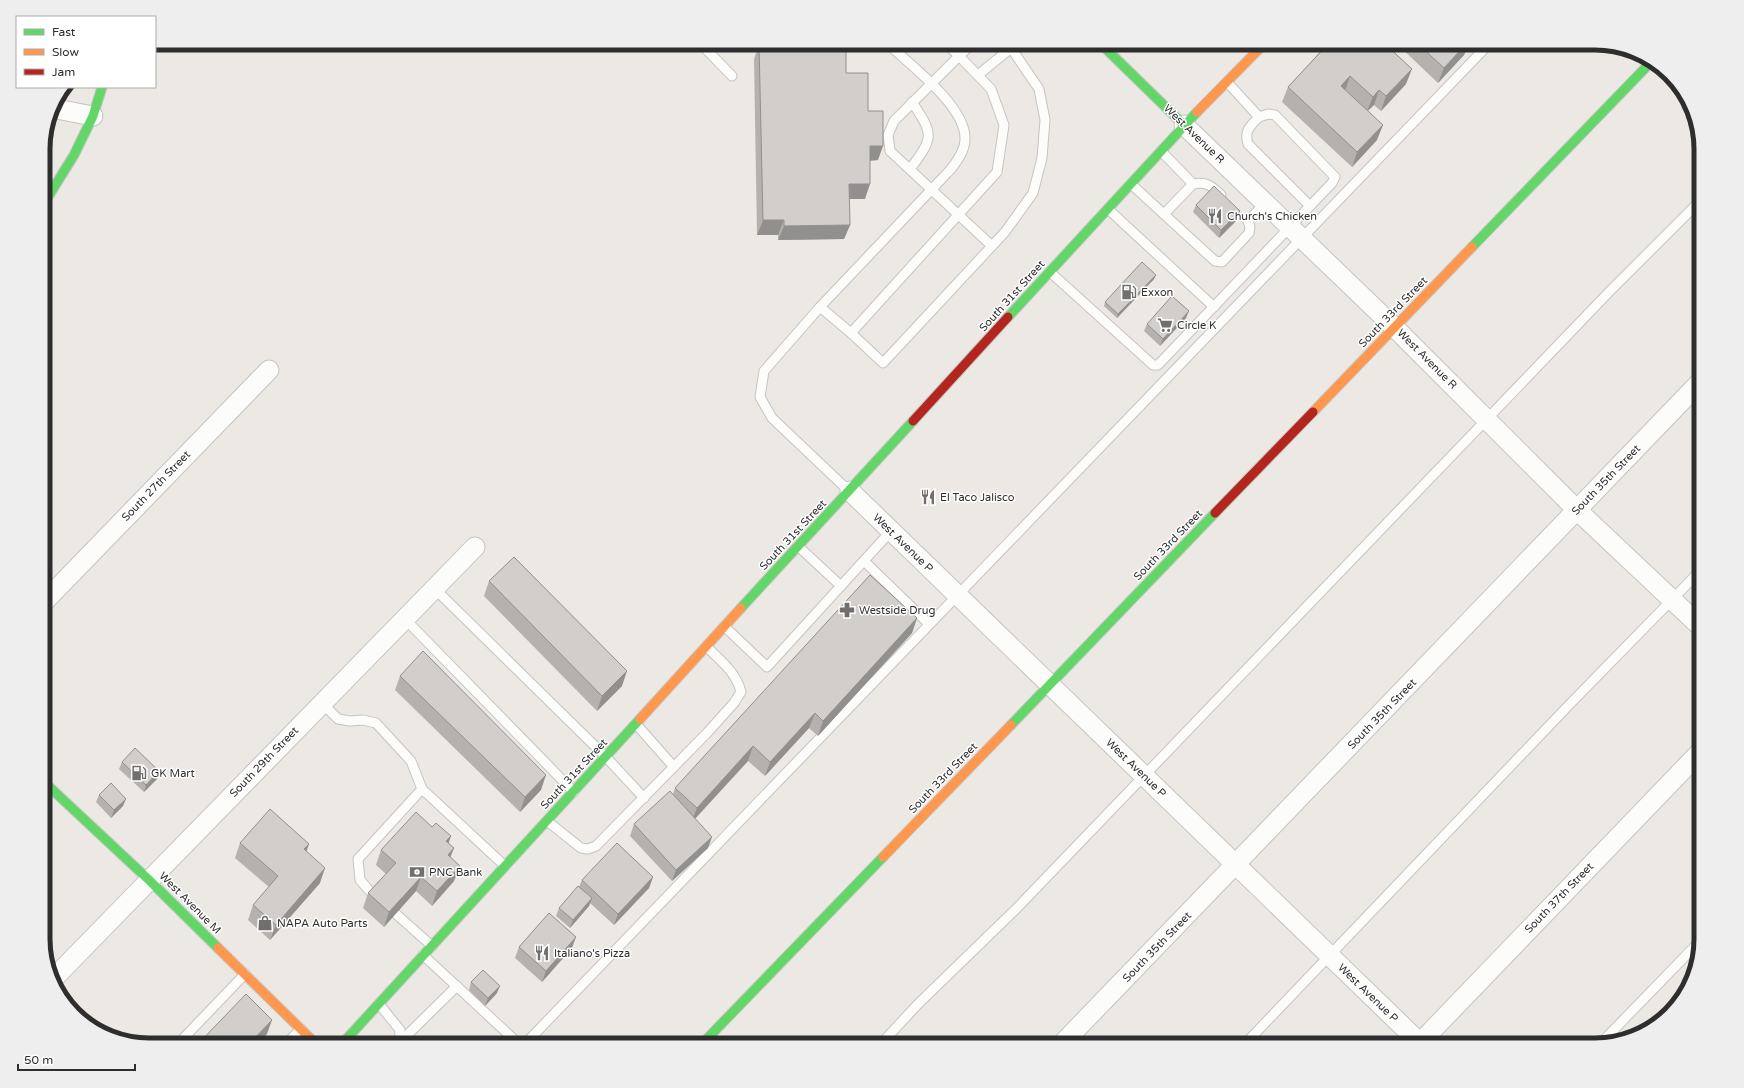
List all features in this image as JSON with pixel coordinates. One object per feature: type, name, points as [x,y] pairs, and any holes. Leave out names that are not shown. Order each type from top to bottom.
[{"type":"street","name":"West Avenue R","points":[[1107,50],[1297,232],[1488,419],[1578,510],[1694,620]]},
{"type":"street","name":"South 31st Street","points":[[347,1038],[799,547],[1184,125],[1258,50]]},
{"type":"street","name":"South 33rd Street","points":[[708,1038],[1648,65]]},
{"type":"street","points":[[50,194],[74,155],[92,116],[102,88]]},
{"type":"street","points":[[59,109],[92,116]]},
{"type":"street","name":"South 27th Street","points":[[50,596],[269,370]]},
{"type":"street","name":"South 35th Street","points":[[1068,1038],[1694,388]]},
{"type":"street","name":"West Avenue P","points":[[850,491],[1414,1038]]},
{"type":"street","name":"South 29th Street","points":[[57,975],[475,546]]},
{"type":"street","name":"South 37th Street","points":[[1426,1038],[1694,758]]},
{"type":"street","name":"West Avenue M","points":[[52,789],[149,880],[309,1038]]},
{"type":"lane","points":[[707,50],[732,76]]},
{"type":"lane","points":[[850,491],[772,418],[760,397],[764,370],[820,307],[951,169],[959,159],[963,149],[965,138],[962,123],[956,112],[944,96],[895,50]]},
{"type":"lane","points":[[851,333],[997,172],[1004,125],[991,89],[953,50]]},
{"type":"lane","points":[[965,50],[930,83],[894,121],[888,135],[890,151],[992,246]]},
{"type":"lane","points":[[978,75],[1009,50]]},
{"type":"lane","points":[[820,307],[883,363],[1005,232],[1033,193],[1042,158],[1045,120],[1039,89],[1012,50]]},
{"type":"lane","points":[[1050,272],[1153,365],[1158,365],[1214,307],[1297,232],[1483,50]]},
{"type":"lane","points":[[1227,82],[1259,117]]},
{"type":"lane","points":[[910,169],[924,150],[929,136],[925,121],[912,102]]},
{"type":"lane","points":[[531,1038],[1224,317],[1297,232],[1310,206],[1332,183],[1335,177],[1275,115],[1268,114],[1259,117],[1248,128],[1245,136],[1248,144],[1310,206]]},
{"type":"lane","points":[[1161,151],[1193,184]]},
{"type":"lane","points":[[1164,214],[1193,184],[1202,182],[1210,185],[1227,200]]},
{"type":"lane","points":[[1131,184],[1215,261],[1222,262],[1249,233],[1250,227],[1246,218],[1266,202]]},
{"type":"lane","points":[[887,1038],[923,1000],[1017,908],[1610,291],[1694,207]]},
{"type":"lane","points":[[1108,209],[1214,307]]},
{"type":"lane","points":[[725,627],[767,667],[891,531]]},
{"type":"lane","points":[[799,547],[840,586]]},
{"type":"lane","points":[[864,561],[929,624]]},
{"type":"lane","points":[[1251,1038],[1568,706],[1694,577]]},
{"type":"lane","points":[[434,588],[606,757],[644,798]]},
{"type":"lane","points":[[404,618],[574,792]]},
{"type":"lane","points":[[547,821],[581,848],[588,849],[596,846],[644,798],[734,703],[741,692],[738,681],[728,668],[707,647]]},
{"type":"lane","points":[[322,702],[338,719],[350,721],[363,720],[376,723],[411,761],[422,789],[505,866]]},
{"type":"lane","points":[[636,724],[674,766]]},
{"type":"lane","points":[[374,896],[360,880],[358,859],[422,789]]},
{"type":"lane","points":[[396,914],[432,946]]},
{"type":"lane","points":[[1607,1037],[1693,948]]},
{"type":"lane","points":[[423,955],[513,1038]]},
{"type":"lane","points":[[184,1038],[245,974]]},
{"type":"lane","points":[[405,1038],[457,986]]},
{"type":"lane","points":[[379,1003],[400,1030],[399,1038]]},
{"type":"lane","points":[[292,1038],[300,1029]]},
{"type":"building","points":[[759,50],[846,50],[846,73],[868,73],[868,111],[883,111],[883,146],[870,146],[870,184],[849,184],[850,225],[784,226],[784,220],[763,220]]},
{"type":"building","points":[[1322,50],[1391,50],[1412,69],[1386,96],[1379,90],[1373,97],[1350,76],[1341,86],[1383,125],[1357,152],[1288,87]]},
{"type":"building","points":[[1425,50],[1461,50],[1444,68]]},
{"type":"building","name":"Church's Chicken","points":[[1214,186],[1240,211],[1221,230],[1196,205]]},
{"type":"building","name":"Exxon","points":[[1142,262],[1156,275],[1118,314],[1105,302]]},
{"type":"building","name":"Circle K","points":[[1172,296],[1189,311],[1163,339],[1147,324]]},
{"type":"building","points":[[514,557],[627,671],[602,696],[489,581]]},
{"type":"building","points":[[870,575],[917,618],[823,721],[815,713],[770,762],[753,746],[697,808],[675,788]]},
{"type":"building","points":[[423,651],[546,775],[525,797],[400,676]]},
{"type":"building","points":[[135,748],[159,771],[146,785],[122,762]]},
{"type":"building","points":[[111,783],[126,799],[114,810],[99,795]]},
{"type":"building","points":[[670,791],[712,837],[676,870],[634,824]]},
{"type":"building","points":[[270,809],[309,844],[304,849],[325,868],[276,925],[253,905],[278,876],[240,843]]},
{"type":"building","points":[[416,812],[432,827],[436,823],[451,836],[446,841],[454,848],[448,855],[460,866],[437,891],[421,877],[389,912],[368,893],[396,863],[381,850]]},
{"type":"building","points":[[617,843],[653,877],[618,914],[582,880]]},
{"type":"building","points":[[578,886],[592,898],[573,920],[559,908]]},
{"type":"building","points":[[549,913],[576,937],[546,971],[519,947]]},
{"type":"building","points":[[483,970],[500,986],[488,998],[471,982]]},
{"type":"building","points":[[246,994],[272,1020],[255,1038],[204,1038]]},
{"type":"traffic: fast","points":[[1107,50],[1184,125]]},
{"type":"traffic: fast","points":[[1472,247],[1648,65]]},
{"type":"traffic: fast","points":[[50,194],[74,155],[93,116],[102,88]]},
{"type":"traffic: fast","points":[[1008,317],[1197,112]]},
{"type":"traffic: fast","points":[[741,608],[913,421]]},
{"type":"traffic: fast","points":[[1011,725],[1215,513]]},
{"type":"traffic: fast","points":[[347,1038],[640,719]]},
{"type":"traffic: fast","points":[[50,788],[149,880],[218,948]]},
{"type":"traffic: fast","points":[[708,1038],[883,857]]},
{"type":"traffic: slow","points":[[1197,112],[1258,50]]},
{"type":"traffic: slow","points":[[1313,412],[1472,247]]},
{"type":"traffic: slow","points":[[640,719],[741,608]]},
{"type":"traffic: slow","points":[[883,857],[1011,725]]},
{"type":"traffic: slow","points":[[218,948],[310,1038]]},
{"type":"traffic: jam","points":[[913,421],[1008,317]]},
{"type":"traffic: jam","points":[[1215,513],[1313,412]]},
{"type":"place","name":"Church's Chicken","points":[[1215,216]]},
{"type":"place","name":"Exxon","points":[[1129,292]]},
{"type":"place","name":"Circle K","points":[[1165,325]]},
{"type":"place","name":"El Taco Jalisco","points":[[928,497]]},
{"type":"place","name":"Westside Drug","points":[[847,610]]},
{"type":"place","name":"GK Mart","points":[[139,773]]},
{"type":"place","name":"PNC Bank","points":[[417,872]]},
{"type":"place","name":"NAPA Auto Parts","points":[[265,923]]},
{"type":"place","name":"Italiano's Pizza","points":[[542,953]]}]
